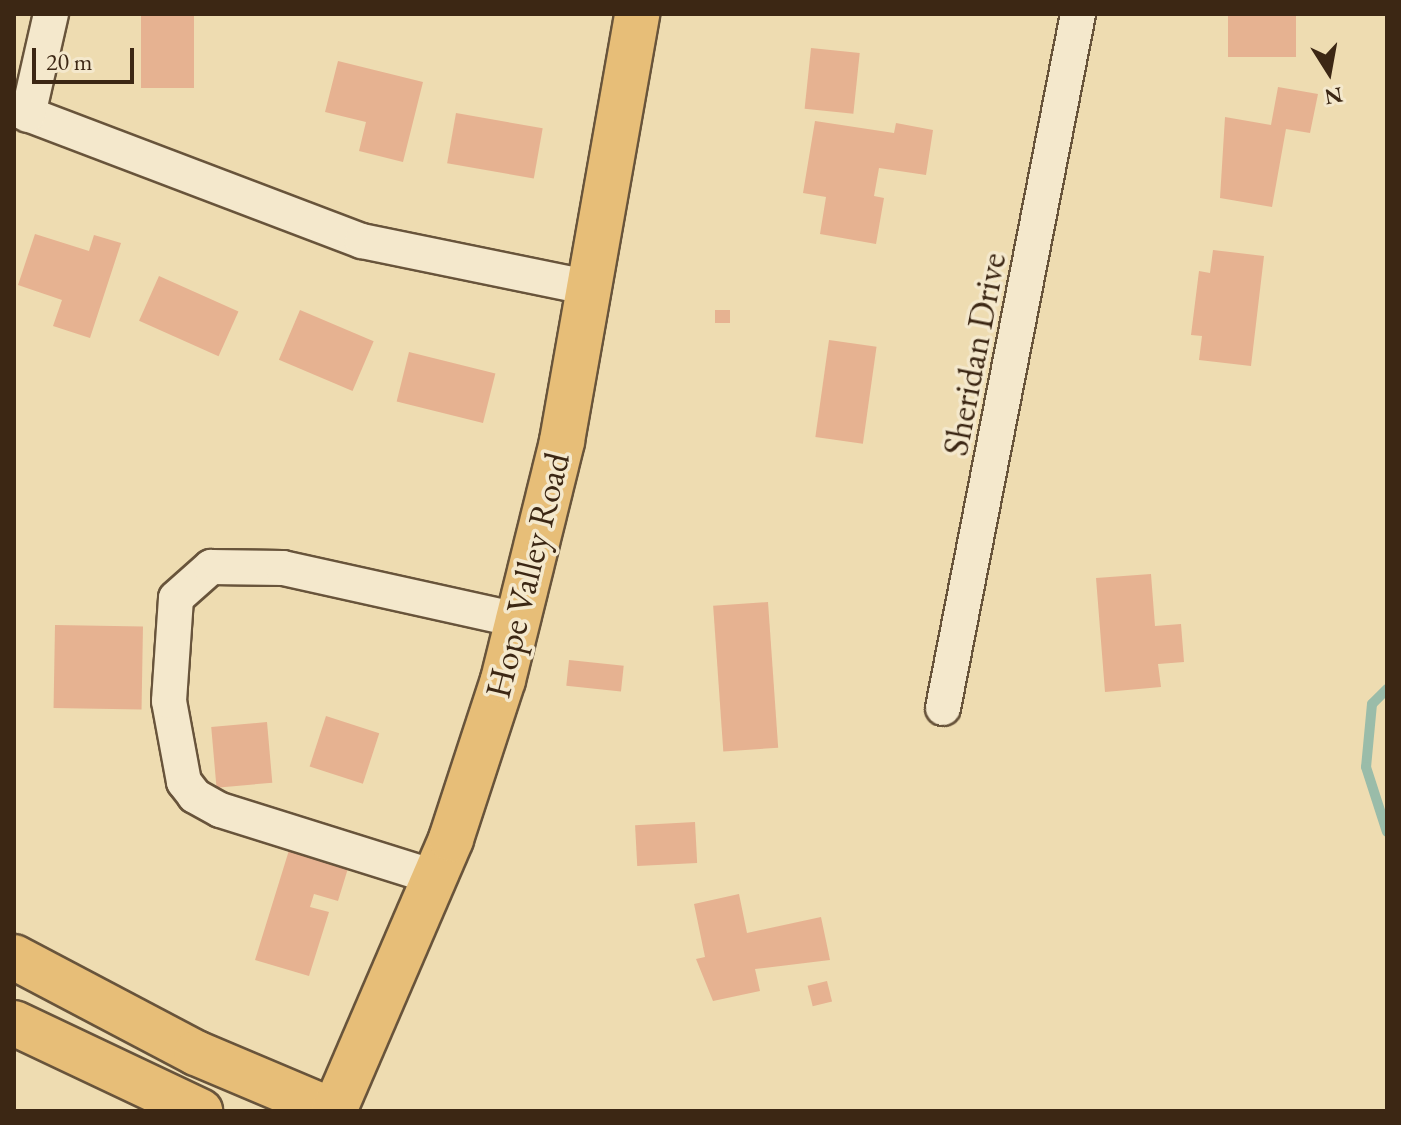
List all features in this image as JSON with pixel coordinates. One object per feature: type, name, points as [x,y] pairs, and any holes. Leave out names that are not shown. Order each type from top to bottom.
[{"type":"main road","name":"Hope Valley Road","points":[[333,1111],[434,877],[517,620],[590,288],[637,14]]},
{"type":"main road","points":[[14,957],[196,1053],[333,1111]]},
{"type":"main road","points":[[14,1023],[200,1111]]},
{"type":"street","points":[[51,14],[21,112],[362,241],[590,288]]},
{"type":"street","name":"Sheridan Drive","points":[[943,708],[1078,14]]},
{"type":"street","points":[[434,877],[220,810],[195,796],[184,782],[169,701],[176,598],[211,567],[283,568],[517,620]]},
{"type":"building","points":[[141,14],[194,14],[194,88],[141,88]]},
{"type":"building","points":[[1228,14],[1296,14],[1296,57],[1228,57]]},
{"type":"building","points":[[811,48],[860,53],[853,114],[805,109]]},
{"type":"building","points":[[338,61],[423,82],[403,162],[359,151],[366,122],[325,112]]},
{"type":"building","points":[[1278,87],[1318,94],[1310,133],[1286,129],[1272,207],[1220,198],[1225,117],[1271,125]]},
{"type":"building","points":[[456,113],[543,128],[534,179],[447,163]]},
{"type":"building","points":[[815,121],[894,133],[896,123],[933,130],[926,175],[879,168],[874,196],[884,198],[876,244],[820,234],[826,197],[803,193]]},
{"type":"building","points":[[35,234],[89,251],[94,235],[121,243],[90,338],[53,326],[62,300],[18,285]]},
{"type":"building","points":[[1213,250],[1264,256],[1251,366],[1199,360],[1202,336],[1191,335],[1199,271],[1210,273]]},
{"type":"building","points":[[159,276],[238,311],[219,356],[139,321]]},
{"type":"building","points":[[300,310],[374,341],[353,391],[279,360]]},
{"type":"building","points":[[715,310],[730,310],[730,323],[715,323]]},
{"type":"building","points":[[829,340],[877,347],[863,444],[815,437]]},
{"type":"building","points":[[409,352],[495,374],[483,423],[397,401]]},
{"type":"building","points":[[1151,574],[1155,626],[1181,624],[1184,662],[1158,664],[1161,687],[1105,692],[1096,578]]},
{"type":"building","points":[[768,602],[778,748],[723,751],[713,606]]},
{"type":"building","points":[[55,625],[143,627],[142,710],[54,708]]},
{"type":"building","points":[[569,660],[624,666],[621,692],[566,686]]},
{"type":"building","points":[[326,716],[379,733],[363,784],[310,766]]},
{"type":"building","points":[[267,722],[272,783],[217,788],[211,727]]},
{"type":"building","points":[[695,822],[697,863],[637,866],[635,825]]},
{"type":"building","points":[[290,847],[349,865],[338,901],[314,894],[310,907],[329,912],[309,976],[255,960]]},
{"type":"building","points":[[739,894],[747,933],[821,917],[830,960],[755,969],[760,991],[713,1001],[696,959],[705,957],[694,904]]},
{"type":"building","points":[[827,981],[832,1001],[813,1006],[808,986]]},
{"type":"waterway","points":[[1387,689],[1372,704],[1366,767],[1387,832]]}]
